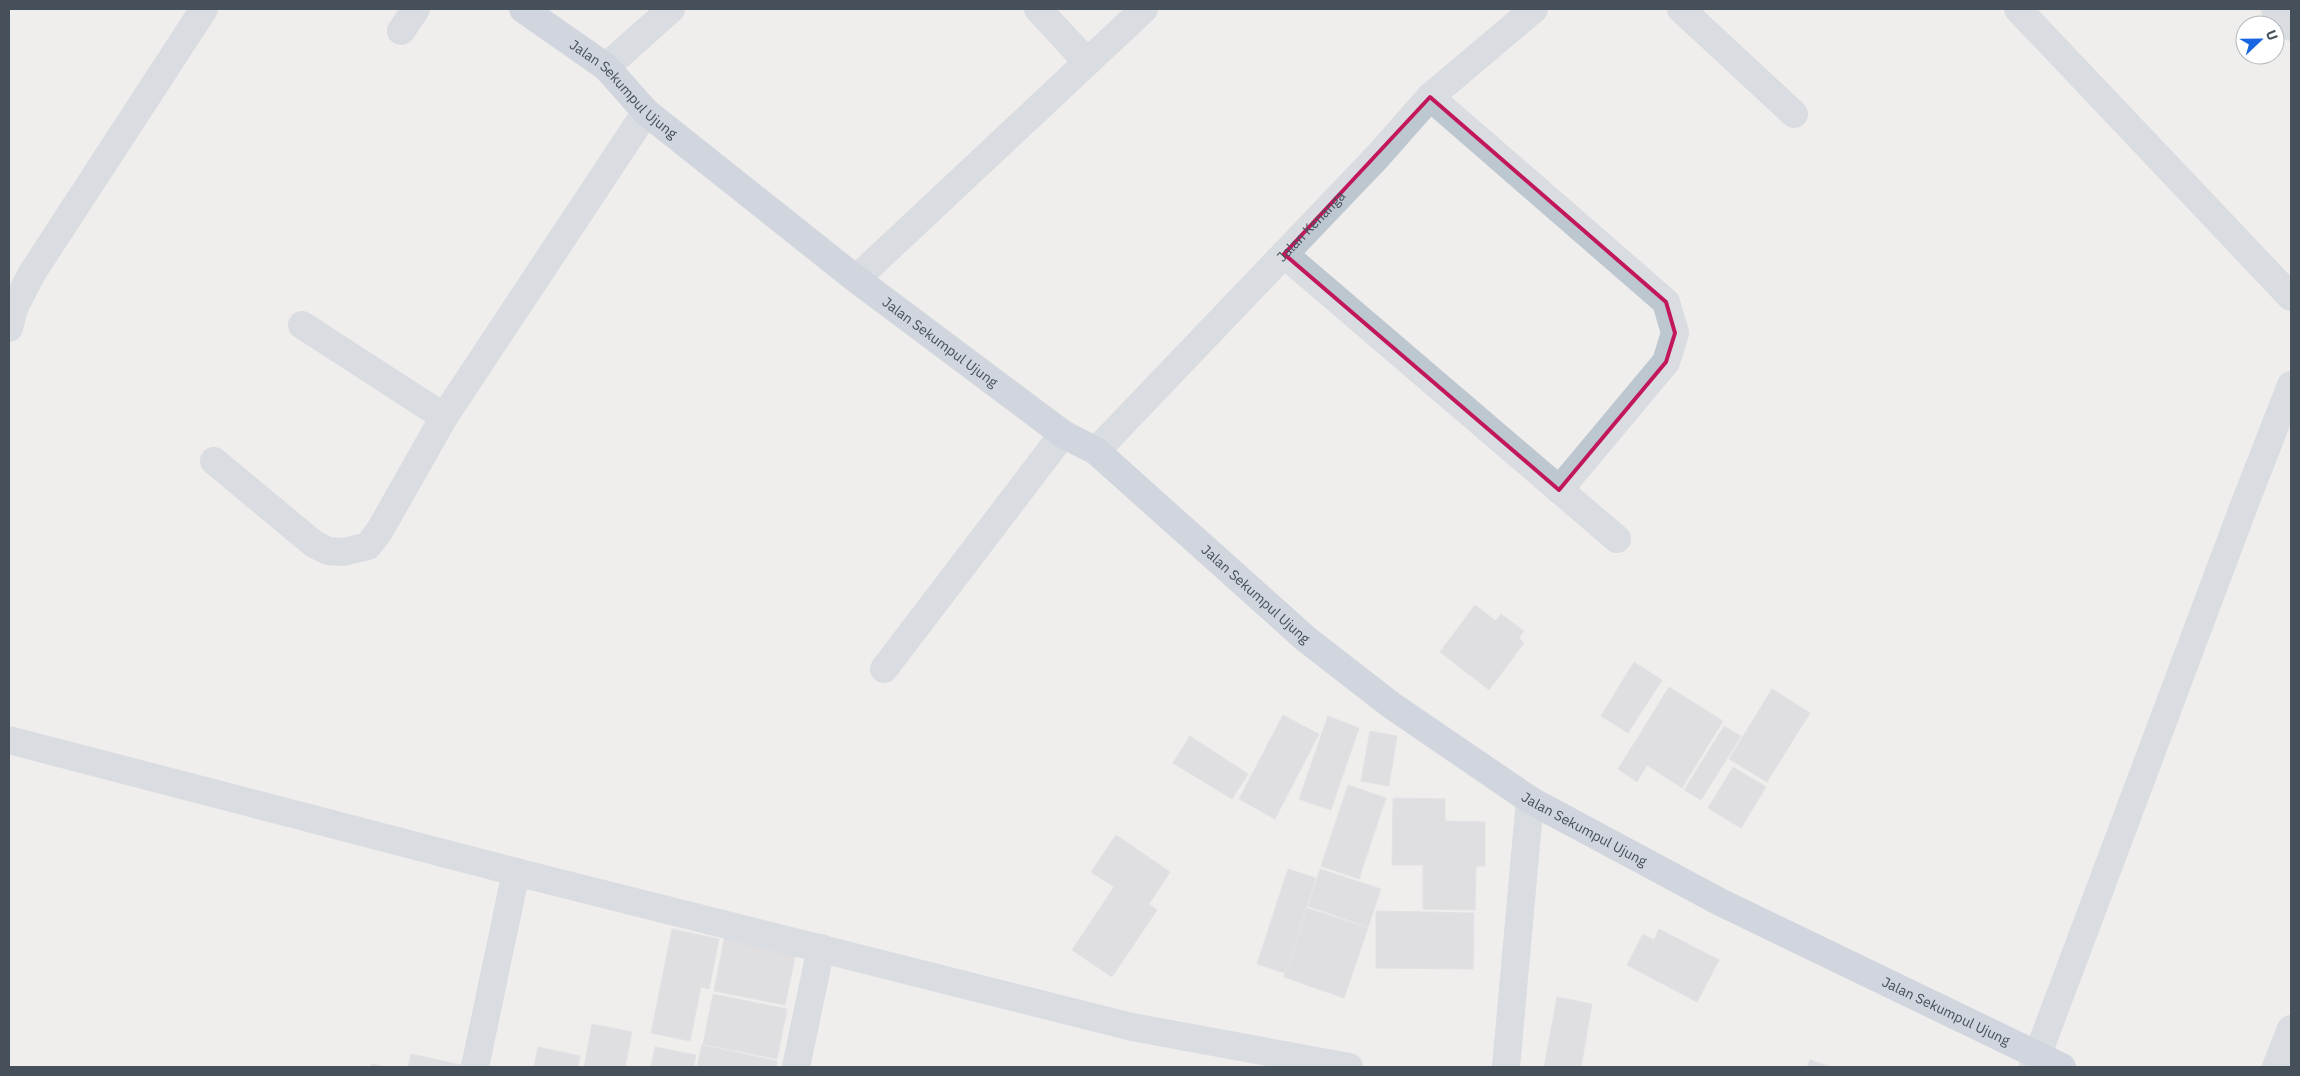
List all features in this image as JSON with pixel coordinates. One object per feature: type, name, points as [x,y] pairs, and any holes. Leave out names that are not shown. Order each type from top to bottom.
[{"type":"main road","name":"Jalan Sekumpul Ujung","points":[[523,9],[606,67],[646,112],[856,278],[1063,434],[1096,451],[1306,639],[1391,705],[1530,800],[1720,902],[2035,1061],[2062,1067]]},
{"type":"street","points":[[9,328],[14,308],[32,273],[204,9]]},
{"type":"street","points":[[401,31],[416,9]]},
{"type":"street","points":[[606,67],[671,9]]},
{"type":"street","points":[[1038,9],[1087,62]]},
{"type":"street","points":[[856,278],[1144,9]]},
{"type":"street","name":"Jalan Kenanga","points":[[1096,451],[1377,157],[1430,97],[1534,9]]},
{"type":"street","points":[[1681,9],[1794,114]]},
{"type":"street","points":[[2018,9],[2291,297]]},
{"type":"street","points":[[2275,9],[2291,27]]},
{"type":"street","points":[[1430,97],[1666,302],[1675,333],[1666,362],[1559,490]]},
{"type":"street","points":[[214,461],[314,544],[328,551],[344,552],[368,546],[380,530],[444,416],[646,112]]},
{"type":"street","points":[[1284,254],[1617,539]]},
{"type":"street","points":[[302,325],[444,416]]},
{"type":"street","points":[[2035,1061],[2291,386]]},
{"type":"street","points":[[884,668],[1063,434]]},
{"type":"street","points":[[9,740],[516,872],[1132,1026],[1349,1067]]},
{"type":"street","points":[[1506,1067],[1530,800]]},
{"type":"street","points":[[475,1067],[516,872]]},
{"type":"street","points":[[796,1067],[821,948]]},
{"type":"street","points":[[2276,1067],[2291,1029]]},
{"type":"highlighted area","points":[[1430,97],[1666,302],[1675,333],[1666,362],[1559,490],[1284,254]]},
{"type":"building","points":[[1475,605],[1496,621],[1501,614],[1524,631],[1519,638],[1524,643],[1489,690],[1440,652]]},
{"type":"building","points":[[1634,662],[1662,680],[1628,733],[1601,716]]},
{"type":"building","points":[[1669,687],[1723,721],[1682,788],[1647,765],[1637,782],[1618,769]]},
{"type":"building","points":[[1772,689],[1810,713],[1767,782],[1729,759]]},
{"type":"building","points":[[1283,715],[1319,734],[1275,819],[1239,799]]},
{"type":"building","points":[[1328,716],[1359,728],[1331,810],[1299,799]]},
{"type":"building","points":[[1724,726],[1741,736],[1701,800],[1684,790]]},
{"type":"building","points":[[1370,731],[1397,736],[1389,786],[1361,781]]},
{"type":"building","points":[[1190,736],[1248,774],[1232,799],[1173,763]]},
{"type":"building","points":[[1733,767],[1766,787],[1741,828],[1708,808]]},
{"type":"building","points":[[1348,785],[1386,798],[1359,879],[1321,866]]},
{"type":"building","points":[[1393,798],[1445,799],[1445,821],[1485,822],[1485,866],[1476,866],[1475,910],[1423,909],[1423,865],[1392,865]]},
{"type":"building","points":[[1116,835],[1170,872],[1149,904],[1157,910],[1112,977],[1072,950],[1114,887],[1091,872]]},
{"type":"building","points":[[1288,869],[1316,878],[1285,973],[1257,964]]},
{"type":"building","points":[[1320,869],[1381,889],[1368,927],[1308,906]]},
{"type":"building","points":[[1307,908],[1368,928],[1344,998],[1284,977]]},
{"type":"building","points":[[1376,911],[1474,913],[1473,969],[1376,968]]},
{"type":"building","points":[[672,929],[719,939],[709,989],[701,987],[690,1041],[651,1033]]},
{"type":"building","points":[[1659,929],[1719,960],[1697,1002],[1627,965],[1643,934],[1654,940]]},
{"type":"building","points":[[725,934],[797,948],[785,1005],[714,991]]},
{"type":"building","points":[[713,994],[787,1009],[777,1059],[703,1044]]},
{"type":"building","points":[[1557,997],[1592,1004],[1581,1067],[1544,1067]]},
{"type":"building","points":[[592,1024],[632,1032],[625,1067],[584,1067]]},
{"type":"building","points":[[702,1045],[777,1061],[776,1067],[697,1067]]},
{"type":"building","points":[[538,1047],[580,1056],[578,1067],[534,1067]]},
{"type":"building","points":[[655,1047],[696,1055],[694,1067],[651,1067]]},
{"type":"building","points":[[411,1054],[466,1066],[466,1067],[408,1067]]},
{"type":"building","points":[[1810,1060],[1831,1067],[1807,1067]]},
{"type":"building","points":[[372,1064],[387,1067],[371,1067]]}]
